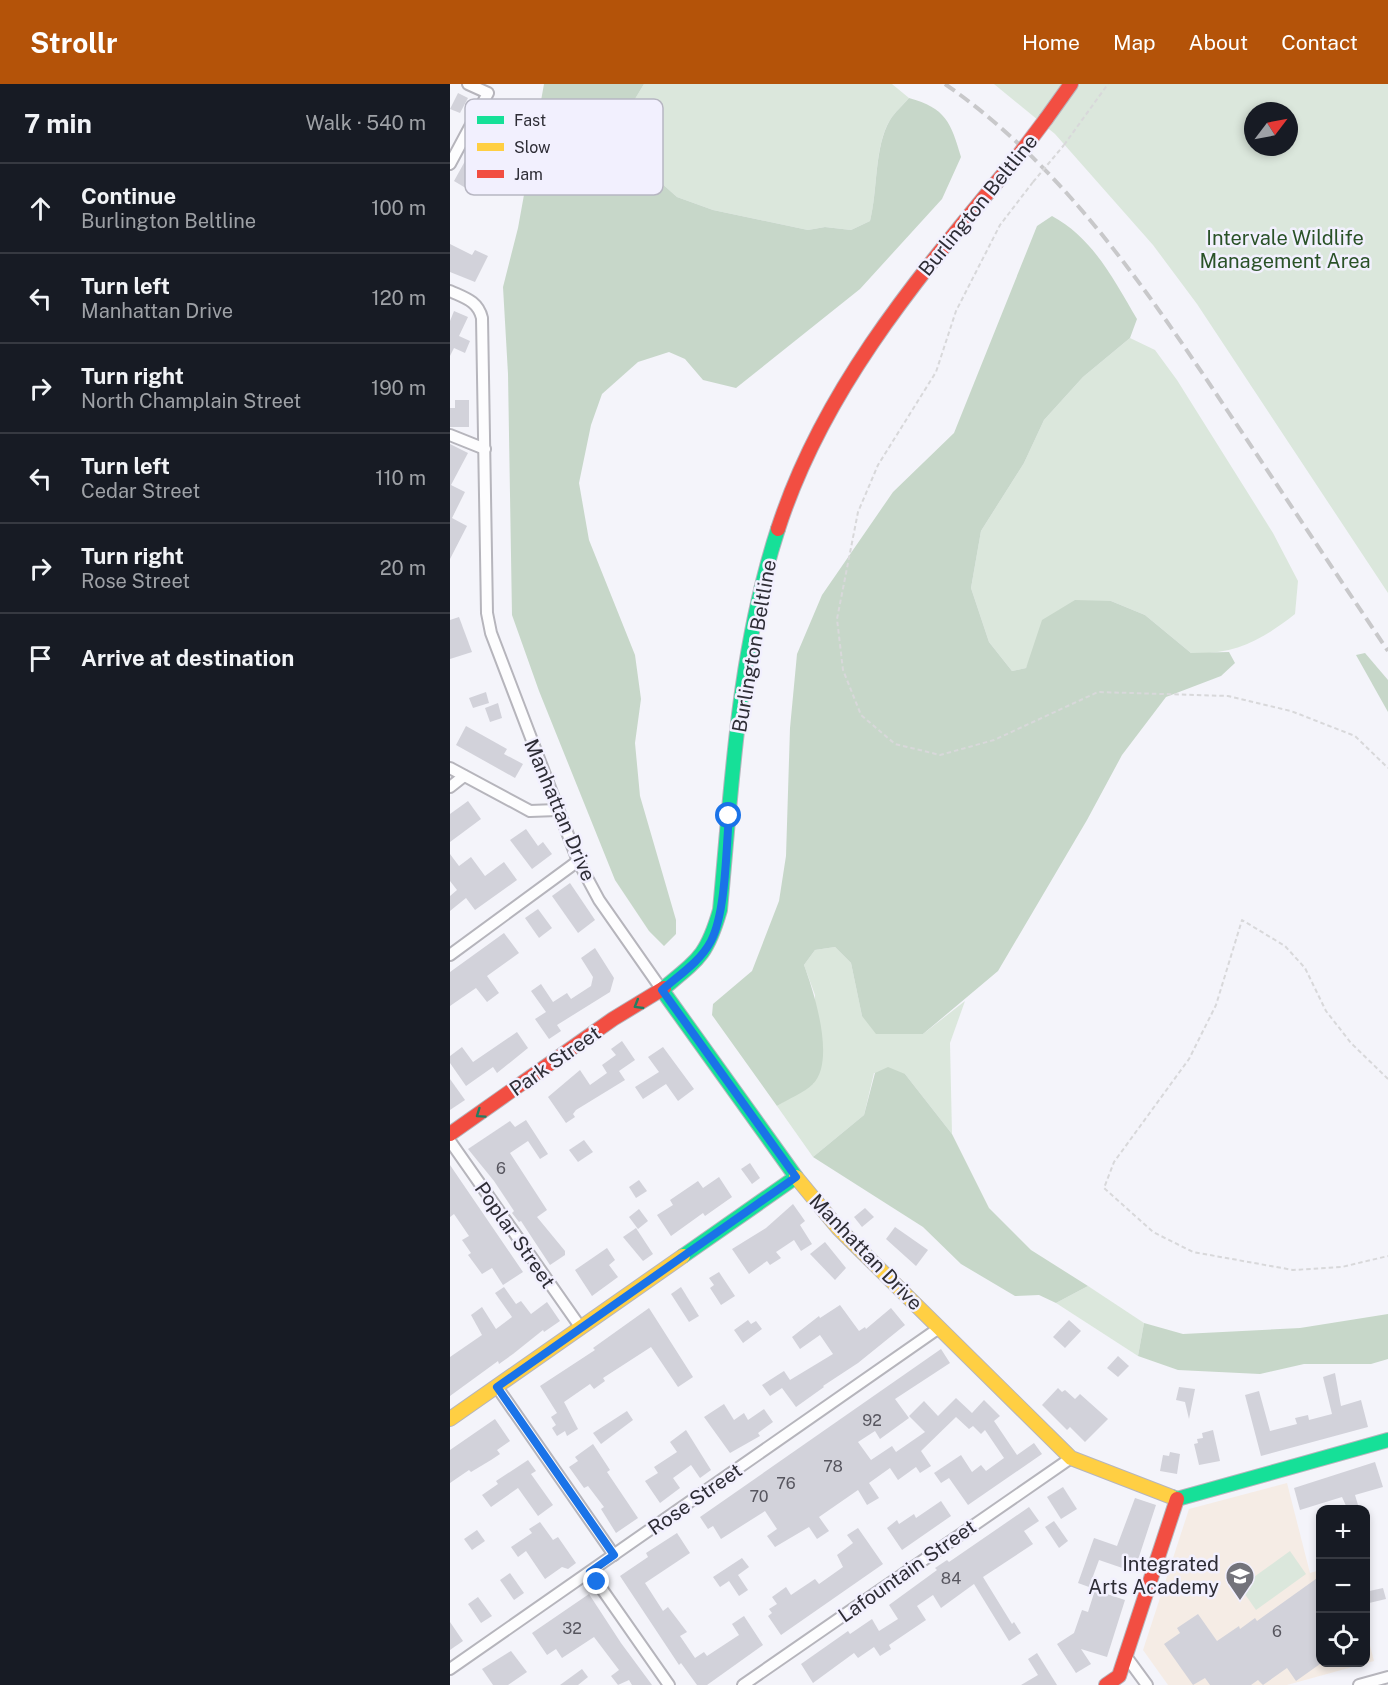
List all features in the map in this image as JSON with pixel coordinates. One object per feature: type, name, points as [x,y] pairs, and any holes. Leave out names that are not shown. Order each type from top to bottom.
[{"type":"main road","name":"Burlington Beltline","points":[[662,990],[697,961],[711,941],[717,927],[748,655],[759,593],[780,518],[800,468],[831,406],[869,346],[1015,160],[1071,84]]},
{"type":"main road","name":"Park Street","points":[[450,1134],[613,1019],[662,990]]},
{"type":"main road","name":"Manhattan Drive","points":[[662,990],[796,1177],[838,1228],[939,1328],[1071,1458],[1177,1499]]},
{"type":"main road","points":[[450,1419],[796,1177]]},
{"type":"main road","points":[[1106,1685],[1119,1676],[1177,1499],[1388,1440]]},
{"type":"street","points":[[468,84],[488,93],[485,99]]},
{"type":"street","points":[[450,164],[465,136]]},
{"type":"street","name":"Manhattan Drive","points":[[450,291],[473,302],[480,309],[483,329],[489,623],[556,810],[578,861],[599,900],[662,990]]},
{"type":"street","points":[[450,435],[485,449]]},
{"type":"street","points":[[450,768],[530,811],[556,810]]},
{"type":"street","points":[[450,787],[464,776]]},
{"type":"street","points":[[450,955],[578,861]]},
{"type":"street","name":"Poplar Street","points":[[450,1141],[581,1328]]},
{"type":"street","name":"Rose Street","points":[[450,1669],[939,1328]]},
{"type":"street","points":[[497,1387],[614,1555]]},
{"type":"street","name":"Lafountain Street","points":[[743,1685],[1071,1458]]},
{"type":"street","points":[[590,1572],[669,1685]]},
{"type":"street","points":[[1125,1654],[1147,1685]]},
{"type":"street","points":[[1359,1685],[1388,1677]]},
{"type":"path","points":[[1108,84],[1064,145],[1000,225],[956,311],[936,372],[878,465],[858,512],[837,619],[843,670],[861,715],[895,744],[940,755],[994,740],[1098,692],[1228,696],[1291,711],[1355,736],[1388,768]]},
{"type":"path","points":[[1388,1079],[1351,1043],[1326,1011],[1305,968],[1285,946],[1242,920],[1216,1005],[1190,1059],[1114,1162],[1104,1188],[1153,1232],[1193,1252],[1293,1270],[1342,1267],[1388,1257]]},
{"type":"shaded area","name":"Integrated Arts Academy","points":[[1287,1483],[1310,1573],[1316,1571],[1316,1667],[1352,1667],[1287,1685],[1168,1685],[1143,1650],[1189,1509]]},
{"type":"shaded area","name":"Integrated Arts Academy","points":[[1370,1646],[1374,1661],[1370,1662]]},
{"type":"green space","points":[[544,84],[644,84],[635,99],[541,99]]},
{"type":"green space","points":[[644,84],[892,84],[909,98],[892,117],[881,142],[870,221],[851,230],[825,227],[808,230],[713,210],[677,197],[663,185],[663,99],[635,99]]},
{"type":"green space","name":"Intervale Wildlife Management Area","points":[[994,84],[1388,84],[1388,593],[1197,304],[1153,245],[1055,134]]},
{"type":"green space","points":[[909,98],[931,107],[945,118],[954,135],[961,157],[942,199],[860,289],[736,388],[703,380],[685,359],[669,352],[638,362],[602,394],[591,425],[579,483],[589,540],[635,655],[641,699],[635,743],[640,796],[676,920],[676,934],[664,946],[649,931],[615,880],[539,691],[512,615],[508,374],[503,287],[524,195],[663,195],[663,185],[677,197],[713,210],[808,230],[825,227],[851,230],[870,221],[881,143],[892,117]]},
{"type":"green space","points":[[1052,216],[1066,225],[1091,248],[1111,275],[1137,319],[1130,338],[1083,377],[1044,420],[1024,463],[981,531],[971,588],[989,642],[1012,671],[1026,668],[1042,620],[1075,600],[1111,601],[1145,615],[1191,653],[1229,652],[1235,663],[1221,676],[1166,697],[1122,755],[1087,820],[998,971],[923,1034],[876,1034],[862,1016],[851,963],[835,947],[815,950],[804,965],[821,1026],[823,1059],[820,1073],[813,1084],[777,1106],[712,1015],[713,1004],[752,971],[779,901],[786,856],[790,728],[797,654],[822,595],[893,492],[954,433],[1037,226]]},
{"type":"green space","points":[[1130,338],[1155,350],[1177,380],[1273,533],[1298,581],[1295,614],[1247,644],[1221,651],[1191,653],[1145,615],[1111,601],[1034,650],[1026,668],[1012,671],[989,642],[971,588],[981,531],[1024,463],[1044,420],[1083,377]]},
{"type":"green space","points":[[1365,653],[1388,680],[1388,712],[1356,655]]},
{"type":"green space","points":[[835,947],[851,963],[862,1016],[923,1034],[965,1001],[950,1043],[952,1134],[905,1074],[874,1073],[864,1115],[813,1157],[777,1106],[814,1083],[815,995],[804,965],[815,950]]},
{"type":"green space","points":[[888,1067],[905,1074],[952,1134],[989,1208],[1031,1250],[1088,1286],[1056,1303],[1039,1295],[1015,1296],[961,1264],[923,1227],[813,1157],[864,1115],[875,1073]]},
{"type":"green space","points":[[1088,1286],[1144,1323],[1138,1356],[1056,1303]]},
{"type":"green space","points":[[1388,1314],[1388,1359],[1371,1364],[1304,1364],[1260,1374],[1178,1370],[1138,1356],[1144,1323],[1183,1334],[1300,1328]]},
{"type":"green space","points":[[1290,1551],[1306,1574],[1256,1610],[1240,1587]]},
{"type":"building","points":[[458,93],[468,98],[465,99],[460,113],[450,109]]},
{"type":"building","points":[[465,161],[465,188],[454,181]]},
{"type":"building","points":[[450,244],[472,255],[475,250],[488,256],[475,282],[450,272]]},
{"type":"building","points":[[454,311],[468,317],[459,336],[470,341],[465,353],[454,348],[450,356],[450,321]]},
{"type":"building","points":[[455,400],[469,400],[469,427],[450,427],[450,408],[455,408]]},
{"type":"building","points":[[450,444],[468,453],[451,485],[465,492],[452,518],[467,526],[450,559]]},
{"type":"building","points":[[459,617],[472,652],[450,659],[450,620]]},
{"type":"building","points":[[486,692],[489,703],[473,708],[469,698]]},
{"type":"building","points":[[498,703],[502,718],[490,722],[485,708]]},
{"type":"building","points":[[466,726],[507,749],[504,754],[523,764],[515,778],[456,745]]},
{"type":"building","points":[[468,801],[481,819],[450,842],[450,814]]},
{"type":"building","points":[[526,829],[538,846],[543,842],[552,854],[532,869],[510,840]]},
{"type":"building","points":[[450,854],[459,866],[471,857],[485,876],[504,862],[517,880],[475,910],[466,898],[450,911],[450,896],[457,890],[450,881]]},
{"type":"building","points":[[570,883],[595,920],[578,933],[552,896]]},
{"type":"building","points":[[538,909],[552,928],[539,938],[525,918]]},
{"type":"building","points":[[504,933],[519,953],[487,976],[499,993],[487,1002],[476,988],[450,1006],[450,972]]},
{"type":"building","points":[[595,948],[614,978],[610,992],[557,1025],[561,1031],[549,1039],[535,1019],[546,1012],[531,991],[541,984],[553,1002],[567,993],[571,999],[591,986],[593,977],[581,958]]},
{"type":"building","points":[[517,1032],[528,1048],[497,1073],[493,1067],[466,1086],[450,1063],[450,1056],[462,1047],[473,1062]]},
{"type":"building","points":[[622,1041],[635,1060],[619,1071],[625,1080],[576,1110],[573,1114],[575,1117],[566,1123],[548,1097],[580,1070],[590,1085],[607,1073],[602,1065],[616,1055],[611,1049]]},
{"type":"building","points":[[663,1047],[694,1089],[678,1101],[666,1084],[643,1099],[635,1087],[659,1072],[648,1057]]},
{"type":"building","points":[[450,1079],[465,1100],[450,1110]]},
{"type":"building","points":[[526,1120],[548,1154],[540,1159],[528,1141],[510,1153],[547,1210],[537,1217],[565,1251],[565,1255],[550,1265],[521,1221],[519,1222],[512,1213],[514,1211],[494,1181],[468,1149],[510,1121],[515,1127]]},
{"type":"building","points":[[584,1140],[593,1152],[578,1162],[569,1150]]},
{"type":"building","points":[[750,1163],[760,1178],[752,1184],[741,1169]]},
{"type":"building","points":[[450,1165],[523,1272],[503,1285],[492,1268],[482,1274],[468,1255],[471,1253],[462,1240],[469,1236],[454,1214],[450,1217]]},
{"type":"building","points":[[719,1177],[732,1197],[705,1216],[703,1213],[671,1236],[657,1215],[673,1205],[670,1200],[698,1181],[703,1188]]},
{"type":"building","points":[[639,1180],[647,1191],[636,1198],[629,1187]]},
{"type":"building","points":[[793,1204],[805,1221],[800,1225],[812,1244],[801,1251],[794,1240],[776,1252],[781,1258],[770,1265],[767,1261],[749,1274],[732,1249],[766,1228]]},
{"type":"building","points":[[865,1208],[874,1217],[862,1227],[854,1217]]},
{"type":"building","points":[[639,1209],[648,1221],[638,1229],[629,1217]]},
{"type":"building","points":[[895,1227],[928,1250],[916,1266],[886,1239]]},
{"type":"building","points":[[636,1228],[653,1254],[643,1261],[623,1237]]},
{"type":"building","points":[[825,1242],[846,1268],[835,1280],[810,1254]]},
{"type":"building","points":[[607,1248],[615,1260],[609,1265],[618,1277],[592,1296],[575,1270]]},
{"type":"building","points":[[719,1272],[735,1296],[721,1305],[710,1288],[714,1285],[709,1278]]},
{"type":"building","points":[[504,1287],[516,1304],[521,1301],[531,1314],[547,1302],[560,1321],[544,1332],[543,1330],[499,1364],[498,1361],[450,1396],[450,1357],[482,1335],[471,1315],[482,1307],[496,1329],[512,1317],[495,1293]]},
{"type":"building","points":[[681,1287],[699,1316],[689,1322],[671,1294]]},
{"type":"building","points":[[840,1305],[859,1331],[865,1327],[866,1329],[891,1308],[905,1325],[858,1363],[796,1407],[782,1388],[770,1396],[762,1385],[784,1371],[790,1380],[833,1354],[820,1335],[800,1349],[792,1337],[819,1316],[820,1318]]},
{"type":"building","points":[[649,1308],[693,1377],[678,1387],[651,1347],[603,1378],[605,1381],[594,1389],[590,1384],[564,1402],[578,1429],[567,1436],[565,1431],[557,1436],[552,1428],[556,1425],[551,1417],[557,1413],[540,1386],[595,1350],[593,1348]]},
{"type":"building","points":[[748,1320],[751,1324],[756,1321],[762,1329],[743,1343],[734,1330]]},
{"type":"building","points":[[1069,1320],[1081,1331],[1065,1348],[1053,1337]]},
{"type":"building","points":[[941,1349],[950,1363],[895,1399],[909,1418],[880,1439],[875,1431],[858,1442],[871,1460],[892,1446],[896,1452],[925,1432],[909,1416],[924,1401],[938,1416],[956,1398],[972,1413],[984,1400],[1000,1416],[994,1421],[1017,1455],[1034,1443],[1042,1454],[968,1505],[949,1478],[941,1483],[934,1473],[961,1455],[972,1472],[981,1465],[986,1471],[1004,1458],[985,1430],[981,1434],[973,1426],[969,1429],[956,1417],[921,1451],[931,1466],[920,1473],[916,1467],[898,1480],[890,1468],[869,1483],[879,1498],[867,1505],[858,1490],[819,1517],[829,1531],[817,1539],[809,1527],[775,1547],[767,1536],[777,1529],[765,1511],[721,1539],[713,1526],[708,1529],[700,1517]]},
{"type":"building","points":[[1118,1356],[1129,1366],[1118,1377],[1107,1368]]},
{"type":"building","points":[[1335,1373],[1341,1406],[1361,1400],[1368,1427],[1261,1456],[1245,1395],[1259,1391],[1270,1431],[1297,1424],[1295,1418],[1308,1415],[1309,1420],[1332,1414],[1323,1377]]},
{"type":"building","points":[[1179,1387],[1195,1389],[1189,1419],[1185,1402],[1176,1400]]},
{"type":"building","points":[[1058,1388],[1062,1392],[1065,1390],[1075,1399],[1080,1394],[1108,1419],[1085,1442],[1070,1427],[1067,1430],[1042,1405]]},
{"type":"building","points":[[724,1404],[734,1420],[744,1413],[748,1420],[764,1409],[773,1422],[758,1433],[760,1436],[730,1453],[704,1417]]},
{"type":"building","points":[[627,1411],[633,1420],[601,1444],[593,1433]]},
{"type":"building","points":[[495,1419],[510,1441],[497,1450],[500,1454],[450,1483],[450,1450]]},
{"type":"building","points":[[686,1430],[711,1470],[700,1478],[691,1465],[673,1478],[680,1488],[660,1503],[645,1481],[658,1473],[654,1467],[677,1452],[670,1442]]},
{"type":"building","points":[[1213,1430],[1220,1461],[1199,1465],[1194,1444],[1198,1443],[1197,1439],[1203,1438],[1202,1433]]},
{"type":"building","points":[[593,1444],[610,1470],[607,1472],[638,1518],[616,1533],[601,1509],[604,1507],[588,1486],[584,1488],[569,1467],[578,1461],[575,1457]]},
{"type":"building","points":[[1170,1452],[1180,1454],[1177,1474],[1160,1471],[1163,1455],[1169,1456]]},
{"type":"building","points":[[528,1460],[536,1471],[531,1474],[553,1505],[538,1516],[518,1488],[491,1507],[482,1495],[498,1484],[496,1481]]},
{"type":"building","points":[[1375,1462],[1383,1487],[1355,1495],[1358,1505],[1346,1505],[1342,1497],[1300,1510],[1294,1488]]},
{"type":"building","points":[[1063,1487],[1077,1509],[1061,1519],[1047,1497]]},
{"type":"building","points":[[1135,1498],[1156,1505],[1134,1572],[1099,1560],[1089,1587],[1078,1583],[1094,1538],[1117,1546]]},
{"type":"building","points":[[941,1501],[951,1516],[902,1550],[887,1528],[897,1520],[899,1524],[914,1514],[916,1518]]},
{"type":"building","points":[[1029,1507],[1039,1521],[1024,1531],[1033,1544],[983,1577],[1012,1624],[1014,1622],[1021,1633],[1009,1641],[974,1584],[941,1608],[933,1595],[917,1606],[926,1620],[889,1645],[891,1649],[880,1656],[874,1647],[858,1658],[854,1653],[813,1683],[801,1664],[848,1631],[850,1634],[872,1619],[879,1631],[898,1619],[889,1605],[937,1570],[935,1568],[947,1560],[949,1562]]},
{"type":"building","points":[[1054,1521],[1068,1541],[1059,1548],[1045,1527]]},
{"type":"building","points":[[540,1522],[553,1540],[558,1537],[576,1563],[568,1569],[562,1567],[545,1579],[526,1551],[518,1557],[511,1547],[532,1533],[529,1529]]},
{"type":"building","points":[[858,1528],[883,1564],[781,1635],[768,1616],[772,1613],[769,1609],[777,1604],[772,1597],[786,1587],[791,1595],[815,1579],[819,1584],[843,1567],[837,1555],[853,1543],[847,1535]]},
{"type":"building","points":[[477,1530],[485,1541],[472,1550],[464,1539]]},
{"type":"building","points":[[677,1533],[690,1553],[645,1583],[663,1611],[668,1607],[687,1632],[680,1636],[695,1658],[704,1652],[707,1656],[739,1635],[732,1624],[744,1616],[763,1645],[707,1685],[697,1685],[681,1663],[679,1665],[620,1576],[648,1557],[646,1553]]},
{"type":"building","points":[[742,1558],[749,1567],[738,1575],[748,1590],[739,1596],[729,1581],[720,1587],[713,1577]]},
{"type":"building","points":[[510,1573],[524,1593],[514,1600],[500,1580]]},
{"type":"building","points":[[1316,1579],[1316,1667],[1296,1681],[1287,1668],[1263,1685],[1258,1680],[1251,1685],[1210,1685],[1205,1678],[1193,1685],[1164,1644],[1180,1633],[1177,1628],[1198,1614],[1217,1641],[1255,1618],[1257,1621]]},
{"type":"building","points":[[1383,1588],[1386,1599],[1370,1603],[1370,1591]]},
{"type":"building","points":[[1095,1590],[1125,1600],[1107,1657],[1081,1649],[1091,1664],[1076,1673],[1057,1644],[1074,1633],[1082,1610],[1088,1612]]},
{"type":"building","points":[[589,1594],[652,1685],[632,1685],[629,1680],[618,1685],[611,1676],[619,1670],[594,1637],[562,1658],[556,1649],[547,1655],[532,1633]]},
{"type":"building","points":[[478,1597],[492,1616],[481,1623],[468,1604]]},
{"type":"building","points":[[450,1622],[463,1641],[450,1650]]},
{"type":"building","points":[[511,1651],[527,1672],[508,1685],[493,1685],[482,1669]]},
{"type":"building","points":[[1037,1653],[1057,1685],[1021,1685],[1038,1675],[1028,1659]]},
{"type":"building","points":[[582,1669],[588,1677],[578,1685],[560,1685]]},
{"type":"railway","points":[[945,84],[989,117],[1029,154],[1067,193],[1102,235],[1167,322],[1388,651]]},
{"type":"traffic: fast","points":[[664,988],[686,970],[706,947],[720,910],[733,766],[745,670],[765,575],[778,529]]},
{"type":"traffic: fast","points":[[662,990],[796,1177],[683,1256]]},
{"type":"traffic: fast","points":[[1172,1497],[1177,1499],[1388,1440]]},
{"type":"traffic: slow","points":[[796,1177],[838,1228],[1071,1458],[1172,1497]]},
{"type":"traffic: slow","points":[[450,1419],[683,1256]]},
{"type":"traffic: jam","points":[[1046,119],[1071,84]]},
{"type":"traffic: jam","points":[[1015,160],[1046,119]]},
{"type":"traffic: jam","points":[[778,529],[821,427],[848,379],[911,289],[1015,160]]},
{"type":"traffic: jam","points":[[450,1134],[613,1019],[664,988]]},
{"type":"traffic: jam","points":[[1106,1685],[1119,1676],[1177,1499]]},
{"type":"place","name":"Integrated Arts Academy","points":[[1240,1602]]},
{"type":"route","points":[[597,1582],[590,1572],[614,1555],[497,1387],[796,1177],[662,990],[697,961],[711,941],[717,927],[729,816]]}]
